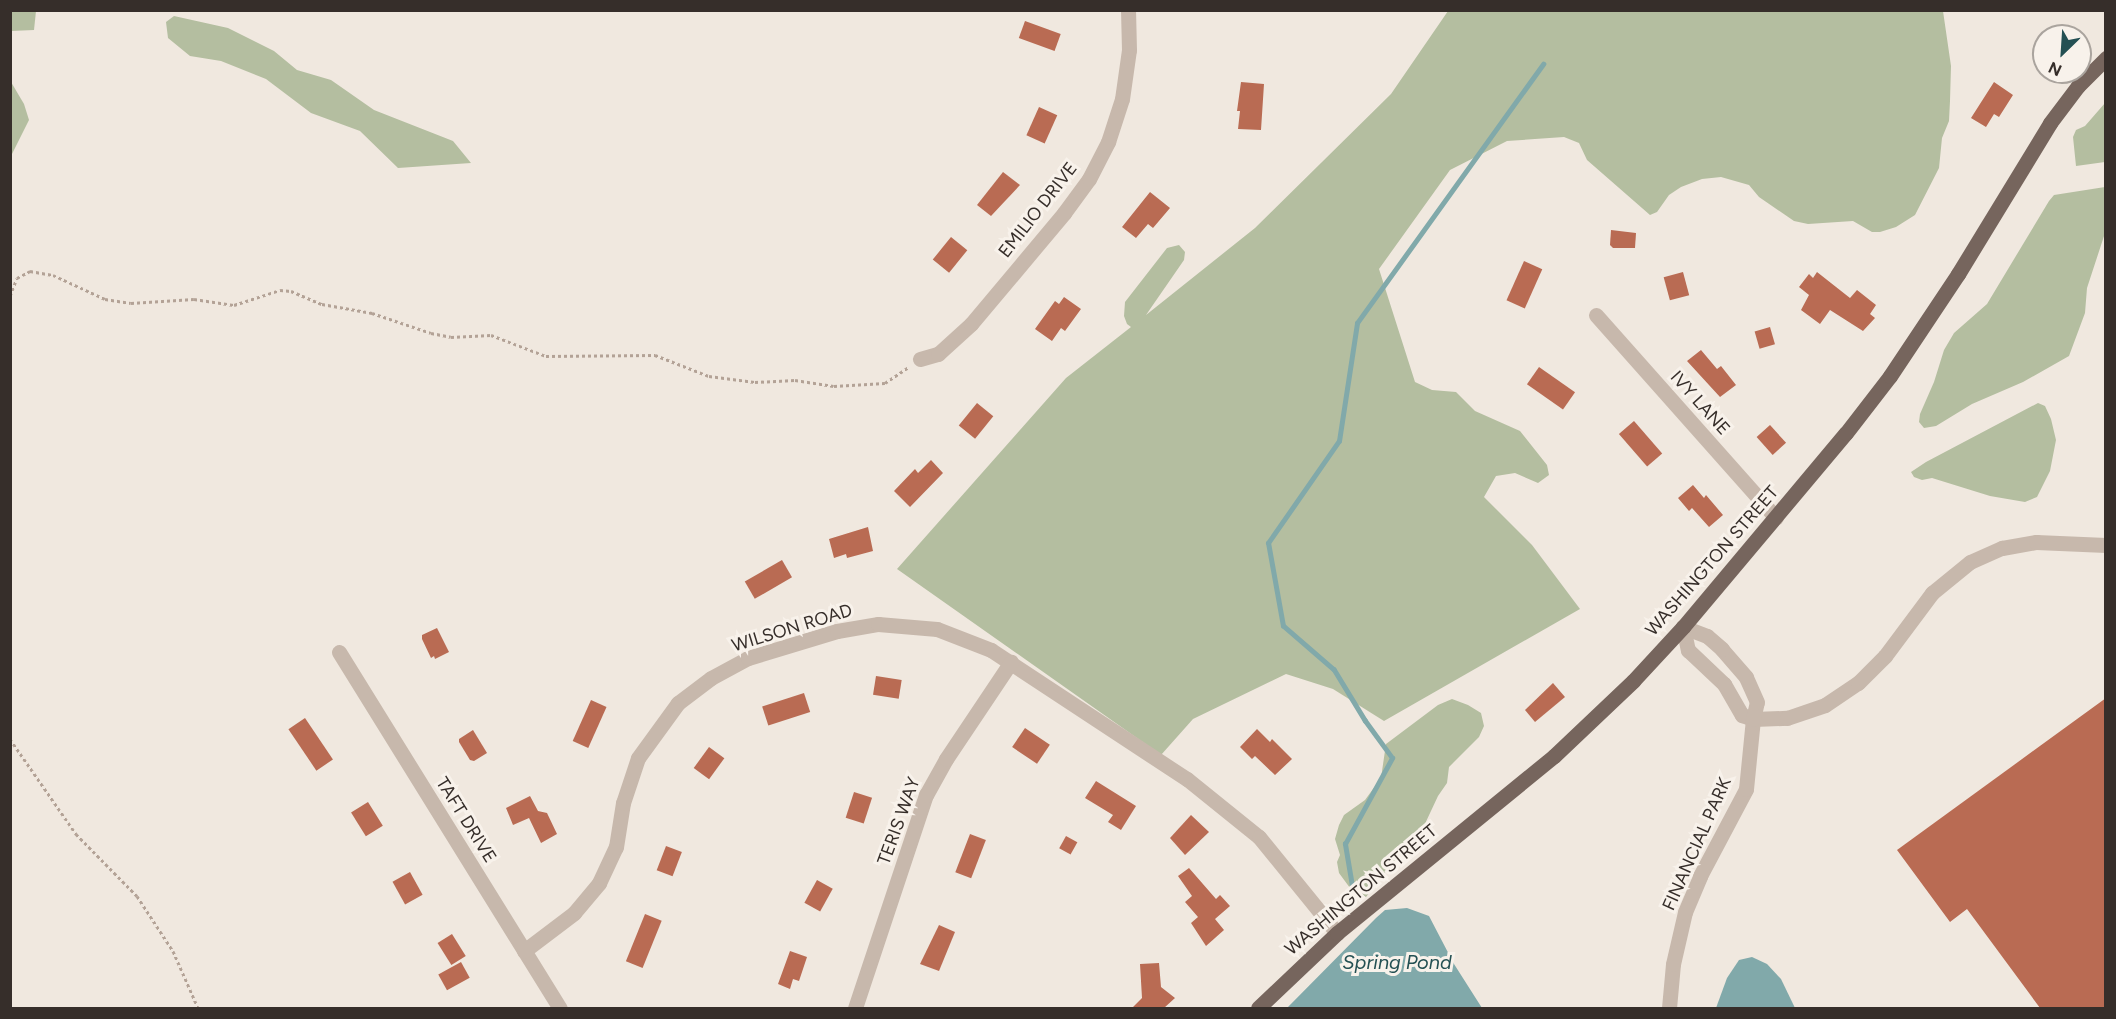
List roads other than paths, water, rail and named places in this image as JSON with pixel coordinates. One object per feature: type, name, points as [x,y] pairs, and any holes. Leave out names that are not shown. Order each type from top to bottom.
[{"type":"main road","name":"WASHINGTON STREET","points":[[1257,1008],[1337,933],[1554,756],[1633,681],[1683,627],[1776,518],[1890,376],[1958,274],[2050,123],[2078,86],[2106,58]]},
{"type":"street","name":"EMILIO DRIVE","points":[[920,359],[938,354],[971,324],[1064,213],[1089,179],[1108,142],[1122,99],[1129,50],[1128,10]]},
{"type":"street","name":"IVY LANE","points":[[1596,315],[1776,518]]},
{"type":"street","points":[[1683,627],[1688,650],[1724,684],[1742,715],[1753,719],[1787,717],[1825,705],[1858,683],[1886,656],[1932,593],[1970,562],[2002,548],[2036,542],[2106,545]]},
{"type":"street","name":"WILSON ROAD","points":[[524,951],[584,904],[609,867],[616,847],[629,782],[638,758],[651,737],[678,703],[728,668],[748,658],[837,631],[878,624],[917,626],[955,634],[1011,662],[1187,779],[1242,821],[1283,864],[1337,933]]},
{"type":"street","name":"FINANCIAL PARK","points":[[1669,1008],[1673,964],[1685,912],[1700,876],[1746,789],[1753,719],[1757,702],[1746,677],[1707,636],[1683,627]]},
{"type":"street","name":"TAFT DRIVE","points":[[339,652],[560,1008]]},
{"type":"street","name":"TERIS WAY","points":[[855,1008],[926,795],[946,759],[1011,662]]},
{"type":"water","name":"Spring Pond","points":[[1407,908],[1429,916],[1454,964],[1482,1008],[1287,1008],[1385,910]]},
{"type":"water","points":[[1752,957],[1767,964],[1781,979],[1795,1008],[1716,1008],[1727,978],[1739,960]]},
{"type":"waterway","points":[[1354,898],[1345,844],[1392,758],[1365,721],[1334,670],[1283,626],[1268,543],[1339,441],[1357,323],[1543,64]]}]
